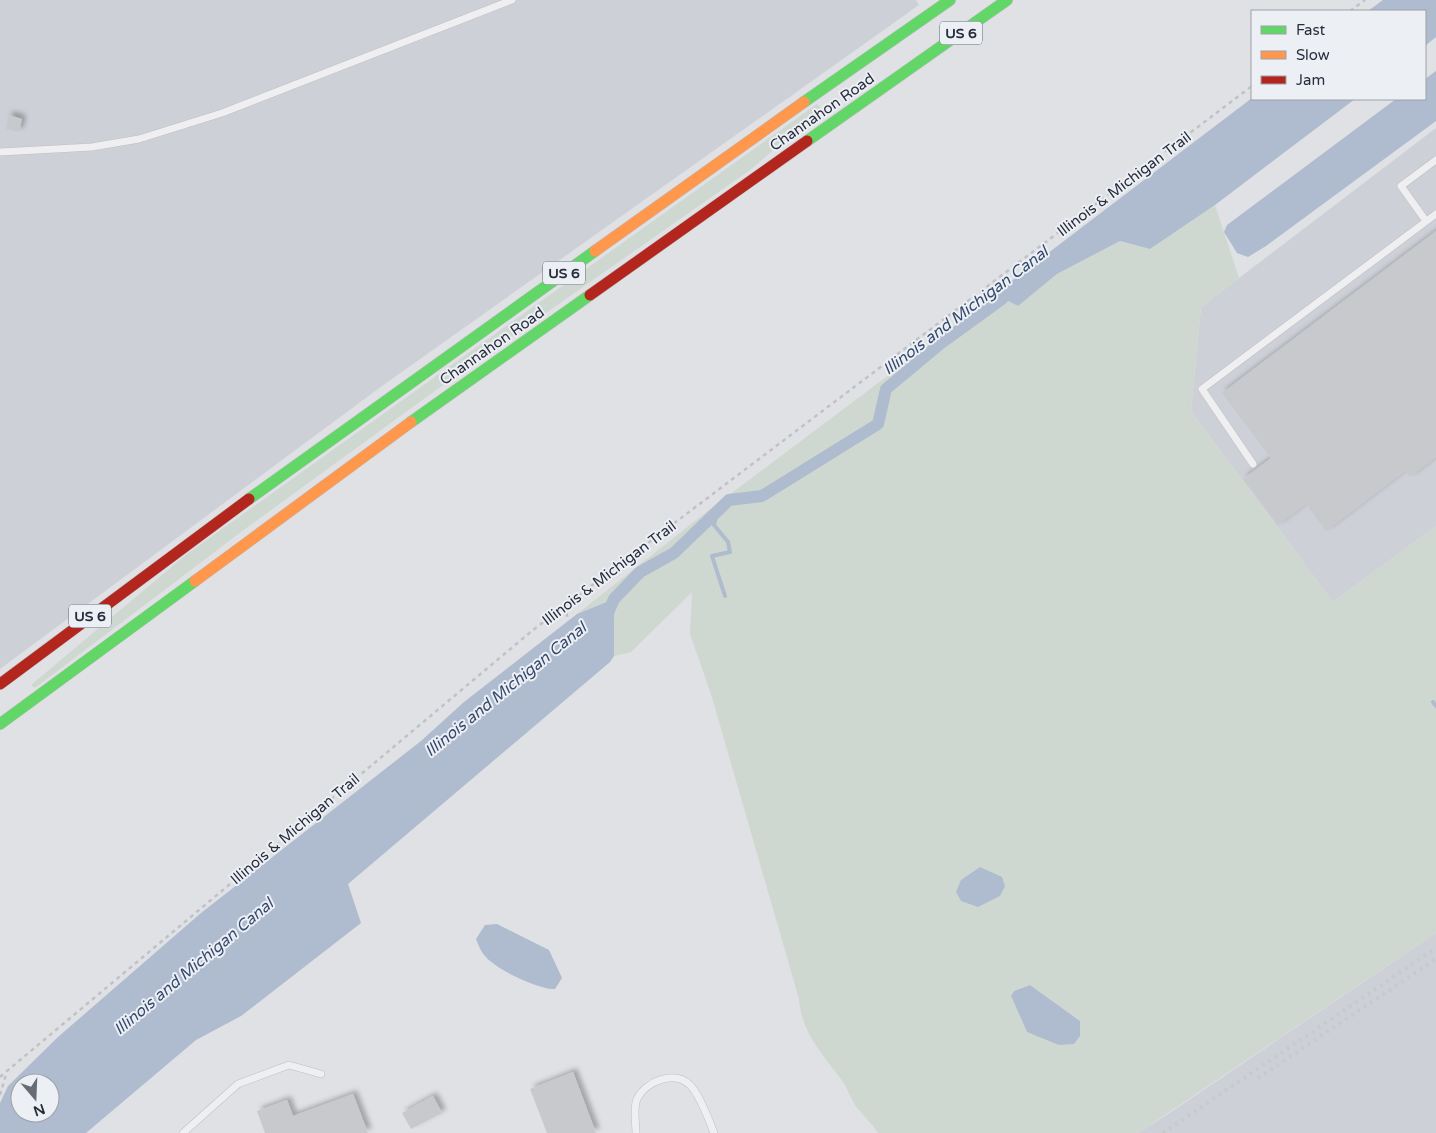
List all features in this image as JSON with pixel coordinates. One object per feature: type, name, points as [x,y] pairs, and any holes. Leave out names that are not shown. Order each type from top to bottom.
[{"type":"main road","name":"Channahon Road","points":[[0,724],[414,419],[1007,0]]},
{"type":"main road","name":"Channahon Road","points":[[0,684],[315,450],[943,2]]},
{"type":"lane","points":[[0,152],[92,147],[139,139],[222,113],[512,0]]},
{"type":"lane","points":[[1426,221],[1401,186],[1436,160]]},
{"type":"lane","points":[[1253,464],[1202,389],[1436,214]]},
{"type":"lane","points":[[184,1133],[238,1084],[289,1065],[321,1074]]},
{"type":"lane","points":[[636,1133],[636,1100],[653,1082],[665,1078],[679,1079],[690,1086],[707,1115],[714,1133]]},
{"type":"path","points":[[1351,10],[1365,0]]},
{"type":"path","name":"Illinois & Michigan Trail","points":[[0,1077],[533,630],[1251,87]]},
{"type":"path","points":[[992,284],[1002,289]]},
{"type":"path","points":[[566,606],[568,621]]},
{"type":"path","points":[[0,1095],[7,1071]]},
{"type":"shaded area","points":[[0,0],[916,0],[919,5],[382,386],[0,669]]},
{"type":"shaded area","points":[[817,104],[822,109],[750,170],[443,385],[241,532],[35,688],[31,685],[187,554]]},
{"type":"shaded area","points":[[1436,128],[1436,526],[1333,602],[1191,411],[1201,307]]},
{"type":"shaded area","points":[[1215,205],[1239,278],[1201,307],[1191,411],[1333,602],[1436,526],[1436,933],[1138,1133],[878,1133],[856,1106],[843,1083],[808,1033],[804,1022],[711,694],[690,634],[692,592],[631,652],[614,656],[614,599],[577,614],[709,510],[998,293],[988,309],[1008,301],[1018,306],[1057,274],[1120,241],[1150,249]],"holes":[[[1030,985],[1080,1021],[1080,1036],[1074,1044],[1027,1032],[1011,996],[1014,991]]]},
{"type":"shaded area","points":[[1436,933],[1436,1133],[1138,1133],[1168,1114]]},
{"type":"water","points":[[1383,0],[1436,0],[1436,37],[1426,45],[1426,10],[1369,10]]},
{"type":"water","points":[[1436,71],[1436,121],[1266,246],[1248,257],[1237,253],[1224,232],[1227,225],[1395,100],[1426,100],[1426,78]]},
{"type":"water","points":[[1251,99],[1354,100],[1215,205],[1150,249],[1120,241],[1057,274],[1018,306],[1008,301],[988,309],[998,293]]},
{"type":"water","points":[[614,599],[614,656],[610,662],[348,884],[361,923],[241,1016],[196,1040],[86,1133],[0,1133],[0,1103],[10,1084],[10,1123],[60,1123],[60,1073],[21,1073],[58,1037],[201,913],[421,741],[464,702],[577,614]]},
{"type":"water","points":[[980,867],[1002,877],[1005,886],[1000,896],[978,907],[961,901],[956,892],[961,880]]},
{"type":"water","points":[[497,924],[549,950],[562,978],[555,989],[539,986],[518,978],[498,967],[485,956],[476,939],[485,925]]},
{"type":"water","points":[[1030,985],[1080,1021],[1080,1036],[1074,1044],[1059,1045],[1027,1032],[1011,996],[1014,991]]},
{"type":"building","points":[[9,115],[22,119],[19,132],[6,129]]},
{"type":"building","points":[[1436,231],[1436,457],[1410,477],[1405,471],[1326,531],[1306,504],[1278,525],[1243,479],[1271,458],[1222,393]]},
{"type":"building","points":[[573,1072],[596,1133],[547,1133],[530,1089]]},
{"type":"building","points":[[353,1094],[368,1133],[265,1133],[257,1111],[287,1100],[293,1116]]},
{"type":"building","points":[[433,1096],[442,1113],[411,1129],[402,1113]]},
{"type":"waterway","name":"Illinois and Michigan Canal","points":[[608,613],[614,599],[640,572],[674,553],[729,500],[762,496],[878,424],[886,389],[940,344],[1002,299]]},
{"type":"waterway","points":[[717,511],[714,525],[728,542],[730,552],[712,556],[725,596]]},
{"type":"waterway","points":[[1433,702],[1436,706]]},
{"type":"railway","points":[[1163,1133],[1436,948]]},
{"type":"railway","points":[[1258,1078],[1436,959]]},
{"type":"traffic: fast","points":[[804,102],[950,0]]},
{"type":"traffic: fast","points":[[807,141],[1007,0]]},
{"type":"traffic: fast","points":[[249,499],[595,251]]},
{"type":"traffic: fast","points":[[411,422],[590,295]]},
{"type":"traffic: fast","points":[[0,724],[195,581]]},
{"type":"traffic: slow","points":[[595,251],[804,102]]},
{"type":"traffic: slow","points":[[195,581],[411,422]]},
{"type":"traffic: jam","points":[[590,295],[807,141]]},
{"type":"traffic: jam","points":[[0,684],[249,499]]}]
